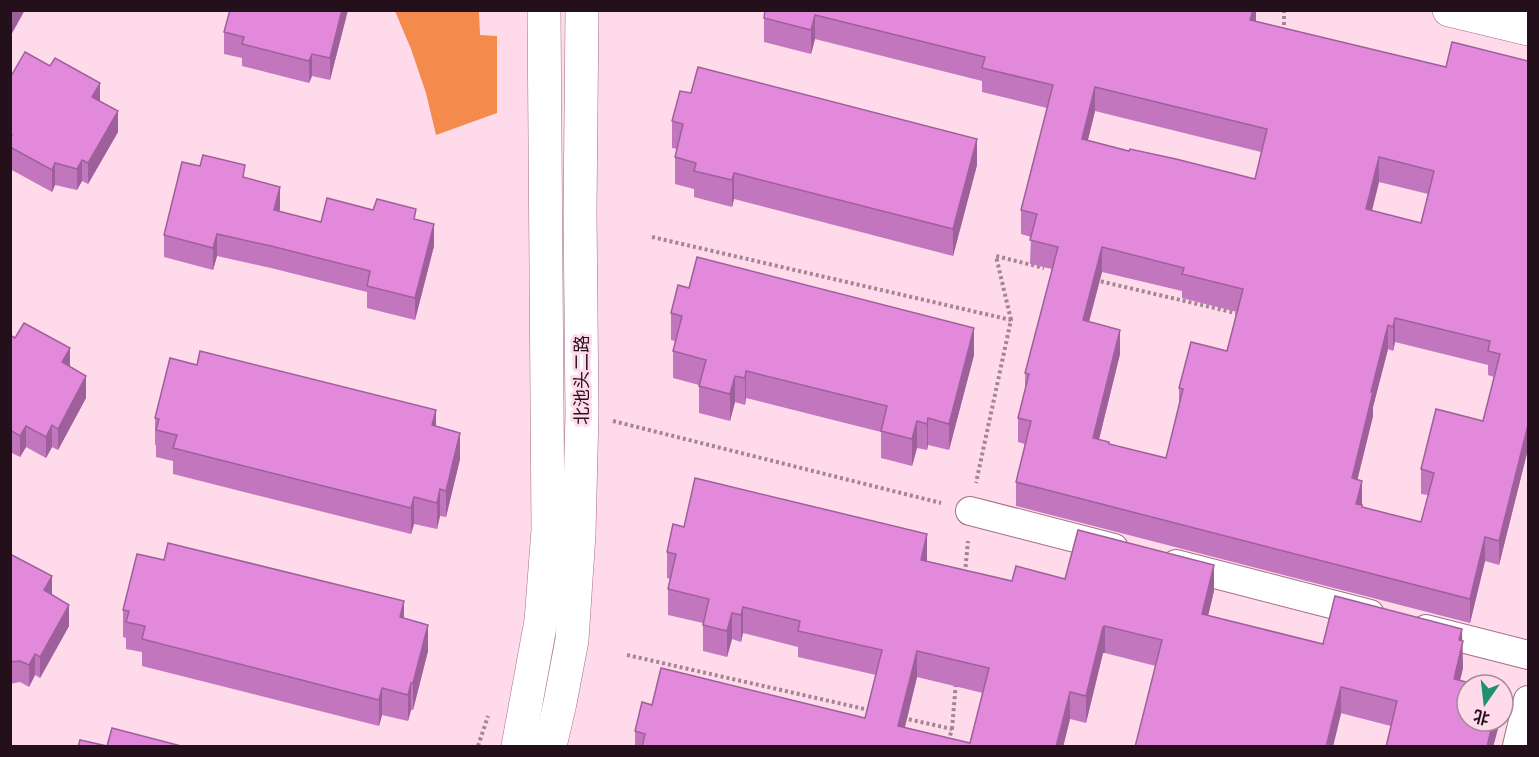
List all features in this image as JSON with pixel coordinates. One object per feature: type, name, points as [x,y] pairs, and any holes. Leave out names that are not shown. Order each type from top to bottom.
[{"type":"main road","name":"北池头二路","points":[[518,747],[540,621],[548,530],[544,10]]},
{"type":"main road","name":"北池头二路","points":[[550,747],[572,640],[579,534],[582,413],[580,224],[582,10]]},
{"type":"main road","points":[[1449,10],[1528,29]]},
{"type":"street","points":[[970,511],[1528,655]]},
{"type":"street","points":[[1517,747],[1528,700]]},
{"type":"path","points":[[1284,10],[1284,34]]},
{"type":"path","points":[[652,237],[1011,320]]},
{"type":"path","points":[[964,580],[970,511],[1011,320],[996,256],[1054,270]]},
{"type":"path","points":[[1088,278],[1251,316]]},
{"type":"path","points":[[582,413],[970,511]]},
{"type":"path","points":[[627,655],[871,711]]},
{"type":"path","points":[[947,747],[952,729],[957,672]]},
{"type":"path","points":[[478,747],[488,715]]},
{"type":"path","points":[[894,716],[952,729]]},
{"type":"shaded area","points":[[395,11],[479,11],[480,35],[497,36],[497,113],[436,135],[426,93]]},
{"type":"building","points":[[230,10],[342,10],[330,58],[312,54],[309,61],[242,44],[244,37],[224,32]]},
{"type":"building","points":[[765,10],[1253,10],[1250,20],[1446,67],[1452,42],[1528,61],[1528,425],[1499,541],[1485,537],[1470,599],[1016,482],[1031,421],[1018,418],[1029,374],[1025,373],[1058,247],[1030,240],[1037,214],[1021,210],[1053,85],[982,68],[985,57],[815,15],[811,30],[764,18]],"holes":[[[1095,87],[1267,129],[1255,179],[1082,139]],[[1379,157],[1434,171],[1421,223],[1366,209]],[[1102,247],[1184,268],[1182,274],[1243,289],[1227,351],[1191,342],[1179,388],[1183,389],[1166,458],[1093,438],[1120,330],[1083,320]],[[1395,318],[1490,341],[1488,351],[1500,354],[1483,421],[1436,409],[1421,469],[1434,473],[1421,522],[1356,504],[1362,481],[1352,478],[1388,325],[1393,327]]]},
{"type":"building","points":[[25,52],[50,66],[55,58],[100,83],[92,97],[118,111],[88,163],[82,160],[77,169],[55,163],[52,170],[10,147],[12,135],[10,134],[10,78]]},
{"type":"building","points":[[698,67],[977,139],[953,229],[734,173],[732,180],[694,171],[696,163],[675,157],[683,124],[672,121],[680,91],[691,93]]},
{"type":"building","points":[[203,155],[245,165],[243,177],[280,187],[274,210],[321,222],[327,198],[373,210],[377,199],[416,209],[414,219],[434,224],[415,298],[367,286],[370,271],[271,246],[217,234],[213,248],[164,235],[182,162],[200,166]]},
{"type":"building","points":[[697,257],[974,328],[949,424],[928,418],[927,424],[917,421],[912,439],[881,431],[887,406],[746,371],[745,378],[735,376],[730,394],[699,386],[706,360],[673,351],[682,316],[671,313],[678,285],[689,288]]},
{"type":"building","points":[[24,323],[70,348],[62,362],[86,376],[58,429],[52,425],[46,437],[26,426],[20,436],[10,430],[10,335],[15,338]]},
{"type":"building","points":[[200,351],[436,410],[432,425],[460,433],[446,491],[440,489],[437,503],[414,497],[411,508],[173,448],[177,435],[156,430],[159,419],[155,418],[170,358],[197,365]]},
{"type":"building","points":[[695,478],[927,534],[921,560],[1012,581],[1016,566],[1065,579],[1078,530],[1214,565],[1202,614],[1323,644],[1335,596],[1462,629],[1459,640],[1463,641],[1454,679],[1455,733],[1490,733],[1487,747],[1386,747],[1397,701],[1341,687],[1326,747],[1135,747],[1162,640],[1105,626],[1086,696],[1070,692],[1056,747],[642,747],[645,734],[635,731],[642,702],[652,705],[661,668],[865,718],[882,650],[798,631],[800,621],[743,607],[741,615],[732,613],[727,631],[703,625],[709,599],[668,589],[676,554],[667,552],[673,524],[684,527]],"holes":[[[917,651],[989,668],[970,743],[898,726]]]},
{"type":"building","points":[[168,543],[404,601],[400,617],[428,625],[408,695],[382,688],[379,700],[142,639],[145,626],[126,622],[129,611],[123,610],[137,554],[164,560]]},
{"type":"building","points":[[10,554],[52,576],[44,590],[69,605],[40,657],[35,654],[29,665],[20,661],[10,662]]},
{"type":"building","points":[[112,728],[185,747],[78,747],[80,740],[107,746]]}]
